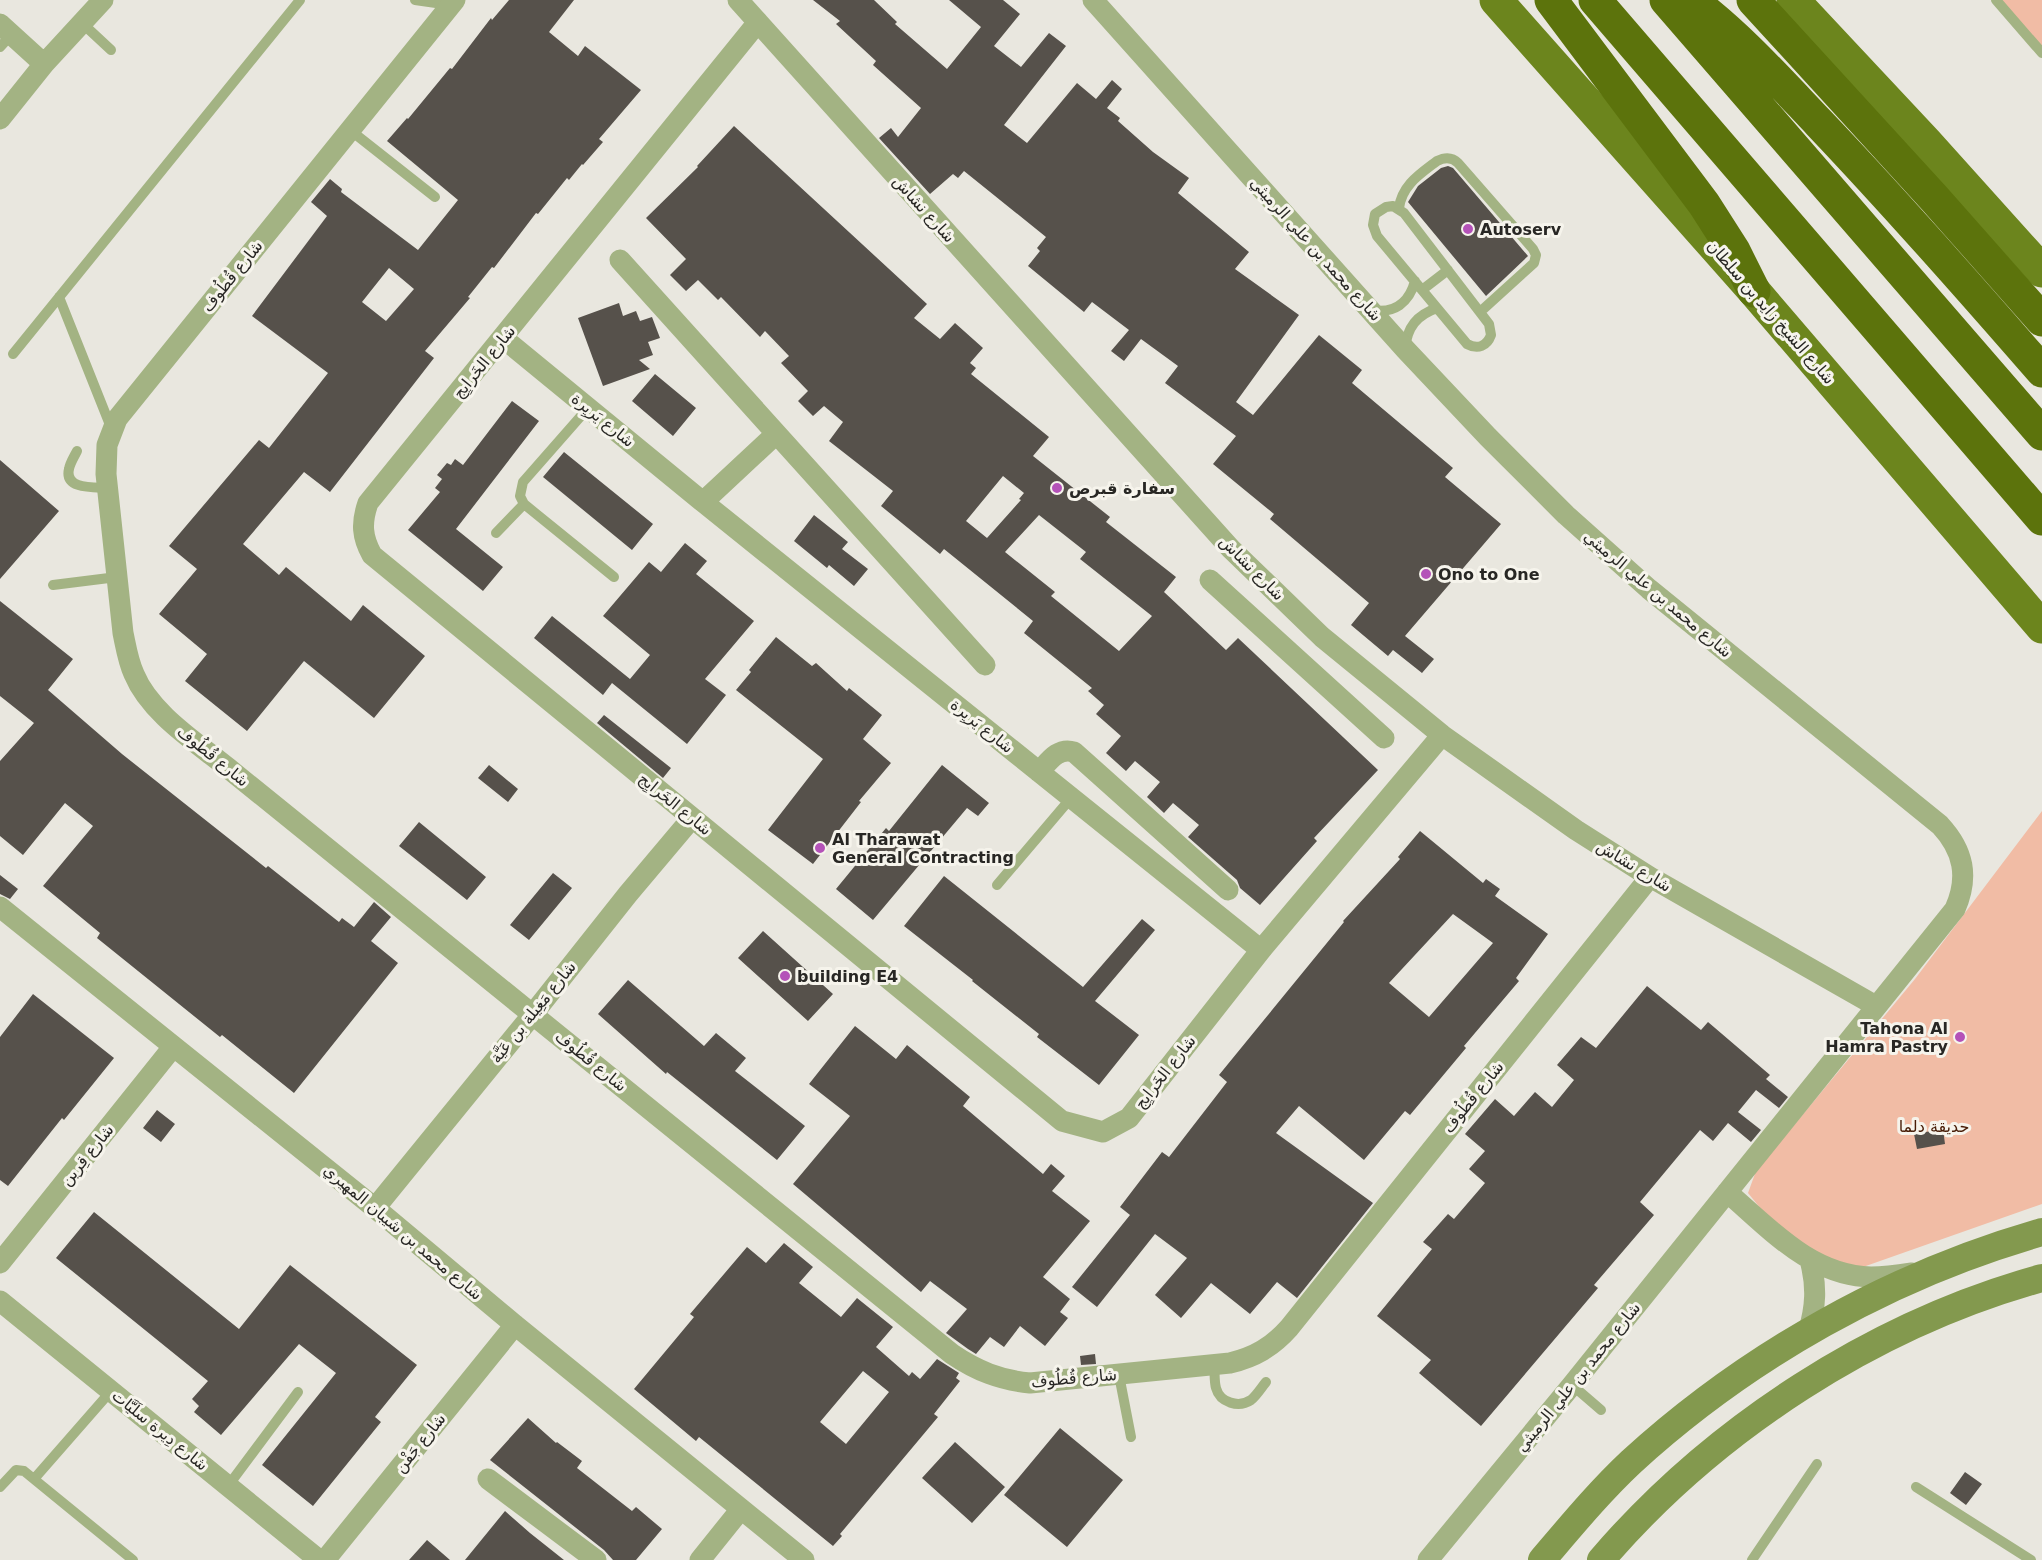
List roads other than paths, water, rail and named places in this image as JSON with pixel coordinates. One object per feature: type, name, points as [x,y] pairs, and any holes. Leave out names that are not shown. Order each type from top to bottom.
[{"type":"highway","points":[[1551,0],[1704,204],[1734,251],[1754,291]]},
{"type":"highway","points":[[1595,0],[2042,519]]},
{"type":"highway","points":[[1666,0],[2042,434]]},
{"type":"highway","points":[[1690,0],[1735,38],[1862,168],[2042,372]]},
{"type":"highway","points":[[1753,0],[2042,320]]},
{"type":"main road","name":"شارع الشيخ زايد بن سلطان","points":[[1496,0],[1754,291],[2042,627]]},
{"type":"main road","points":[[1793,0],[1926,142],[2042,271]]},
{"type":"main road","points":[[1542,1560],[1587,1507],[1630,1463],[1726,1386],[1808,1333],[1883,1293],[1994,1246],[2042,1232]]},
{"type":"main road","points":[[1601,1560],[1649,1508],[1686,1474],[1752,1420],[1790,1394],[1901,1331],[1995,1291],[2042,1278]]},
{"type":"street","points":[[0,119],[44,64],[103,0]]},
{"type":"street","name":"شارع نشاش","points":[[738,0],[1231,549],[1322,637],[1442,735],[1576,830],[1650,877],[1876,1006]]},
{"type":"street","name":"شارع محمد بن علي الرميثي","points":[[1093,0],[1405,349],[1488,437],[1558,507],[1649,589],[1932,819],[1949,835],[1956,846],[1963,871],[1963,884],[1955,909],[1572,1385],[1428,1560]]},
{"type":"street","name":"شارع قُطُوف","points":[[452,3],[124,409],[112,430],[106,459],[108,488],[127,655],[134,675],[145,694],[159,711],[970,1366],[1009,1381],[1030,1383],[1214,1365],[1248,1358],[1265,1350],[1279,1339],[1650,877]]},
{"type":"street","name":"شارع الخَرايِج","points":[[758,22],[368,504],[363,516],[362,530],[365,544],[381,565],[1062,1121],[1103,1132],[1129,1118],[1261,950],[1442,735]]},
{"type":"street","points":[[4,36],[44,64]]},
{"type":"street","points":[[0,102],[44,64]]},
{"type":"street","points":[[620,260],[985,665]]},
{"type":"street","name":"شارع يَريِرة","points":[[503,339],[1261,950]]},
{"type":"street","points":[[703,502],[776,434]]},
{"type":"street","points":[[1210,580],[1384,738]]},
{"type":"street","points":[[1300,661],[1322,637]]},
{"type":"street","points":[[1039,772],[1060,752],[1066,750],[1074,752],[1228,890]]},
{"type":"street","name":"شارع مَغِيلة بن عَيَّة","points":[[375,1208],[628,894],[693,818]]},
{"type":"street","points":[[1152,863],[1177,844]]},
{"type":"street","name":"شارع محمد بن شيبان المهيري","points":[[0,907],[375,1208],[804,1560]]},
{"type":"street","name":"شارع قِرين","points":[[0,1263],[174,1047]]},
{"type":"street","points":[[1727,1192],[1810,1260],[1840,1272],[1871,1277],[1932,1271]]},
{"type":"street","points":[[1808,1333],[1816,1289],[1810,1260]]},
{"type":"street","name":"شارع دِيرة سلَيَّات","points":[[0,1301],[319,1560]]},
{"type":"street","name":"شارع جَفْن","points":[[325,1560],[515,1325]]},
{"type":"street","points":[[488,1479],[596,1560]]},
{"type":"street","points":[[700,1560],[741,1509]]},
{"type":"lane","points":[[13,354],[300,0]]},
{"type":"lane","points":[[416,0],[452,3]]},
{"type":"lane","points":[[1996,0],[2042,53]]},
{"type":"lane","points":[[82,23],[111,50]]},
{"type":"lane","points":[[350,130],[435,197]]},
{"type":"lane","points":[[1399,208],[1410,182],[1437,160],[1451,158],[1533,249],[1536,255],[1534,263],[1479,312]]},
{"type":"lane","points":[[1393,206],[1399,208],[1448,270],[1489,324],[1491,335],[1485,344],[1476,347],[1467,344],[1377,236],[1372,225],[1376,214],[1380,210],[1393,206]]},
{"type":"lane","points":[[1370,310],[1382,312],[1394,309],[1418,285],[1448,270]]},
{"type":"lane","points":[[59,297],[112,430]]},
{"type":"lane","points":[[1405,349],[1410,327],[1417,318],[1437,308]]},
{"type":"lane","points":[[588,408],[523,482],[520,496],[525,504],[614,577]]},
{"type":"lane","points":[[76,451],[69,469],[69,478],[72,482],[77,485],[108,488]]},
{"type":"lane","points":[[496,533],[525,504]]},
{"type":"lane","points":[[53,585],[117,577]]},
{"type":"lane","points":[[997,885],[1071,798]]},
{"type":"lane","points":[[1214,1365],[1216,1388],[1219,1395],[1233,1404],[1247,1402],[1266,1382]]},
{"type":"lane","points":[[1119,1375],[1131,1437]]},
{"type":"lane","points":[[1572,1385],[1601,1410]]},
{"type":"lane","points":[[34,1479],[111,1391]]},
{"type":"lane","points":[[228,1486],[298,1392]]},
{"type":"lane","points":[[1752,1560],[1817,1464]]},
{"type":"lane","points":[[0,1487],[16,1470],[24,1471],[133,1560]]},
{"type":"lane","points":[[1916,1487],[2031,1560]]},
{"type":"place","name":"Autoserv","points":[[1468,229]]},
{"type":"place","name":"سفارة قبرص","points":[[1057,488]]},
{"type":"place","name":"Ono to One","points":[[1426,574]]},
{"type":"place","name":"Al Tharawat General Contracting","points":[[820,848]]},
{"type":"place","name":"building E4","points":[[785,976]]},
{"type":"place","name":"Tahona Al Hamra Pastry","points":[[1960,1037]]},
{"type":"park label","name":"حديقة دلما","points":[[1934,1126]]}]
